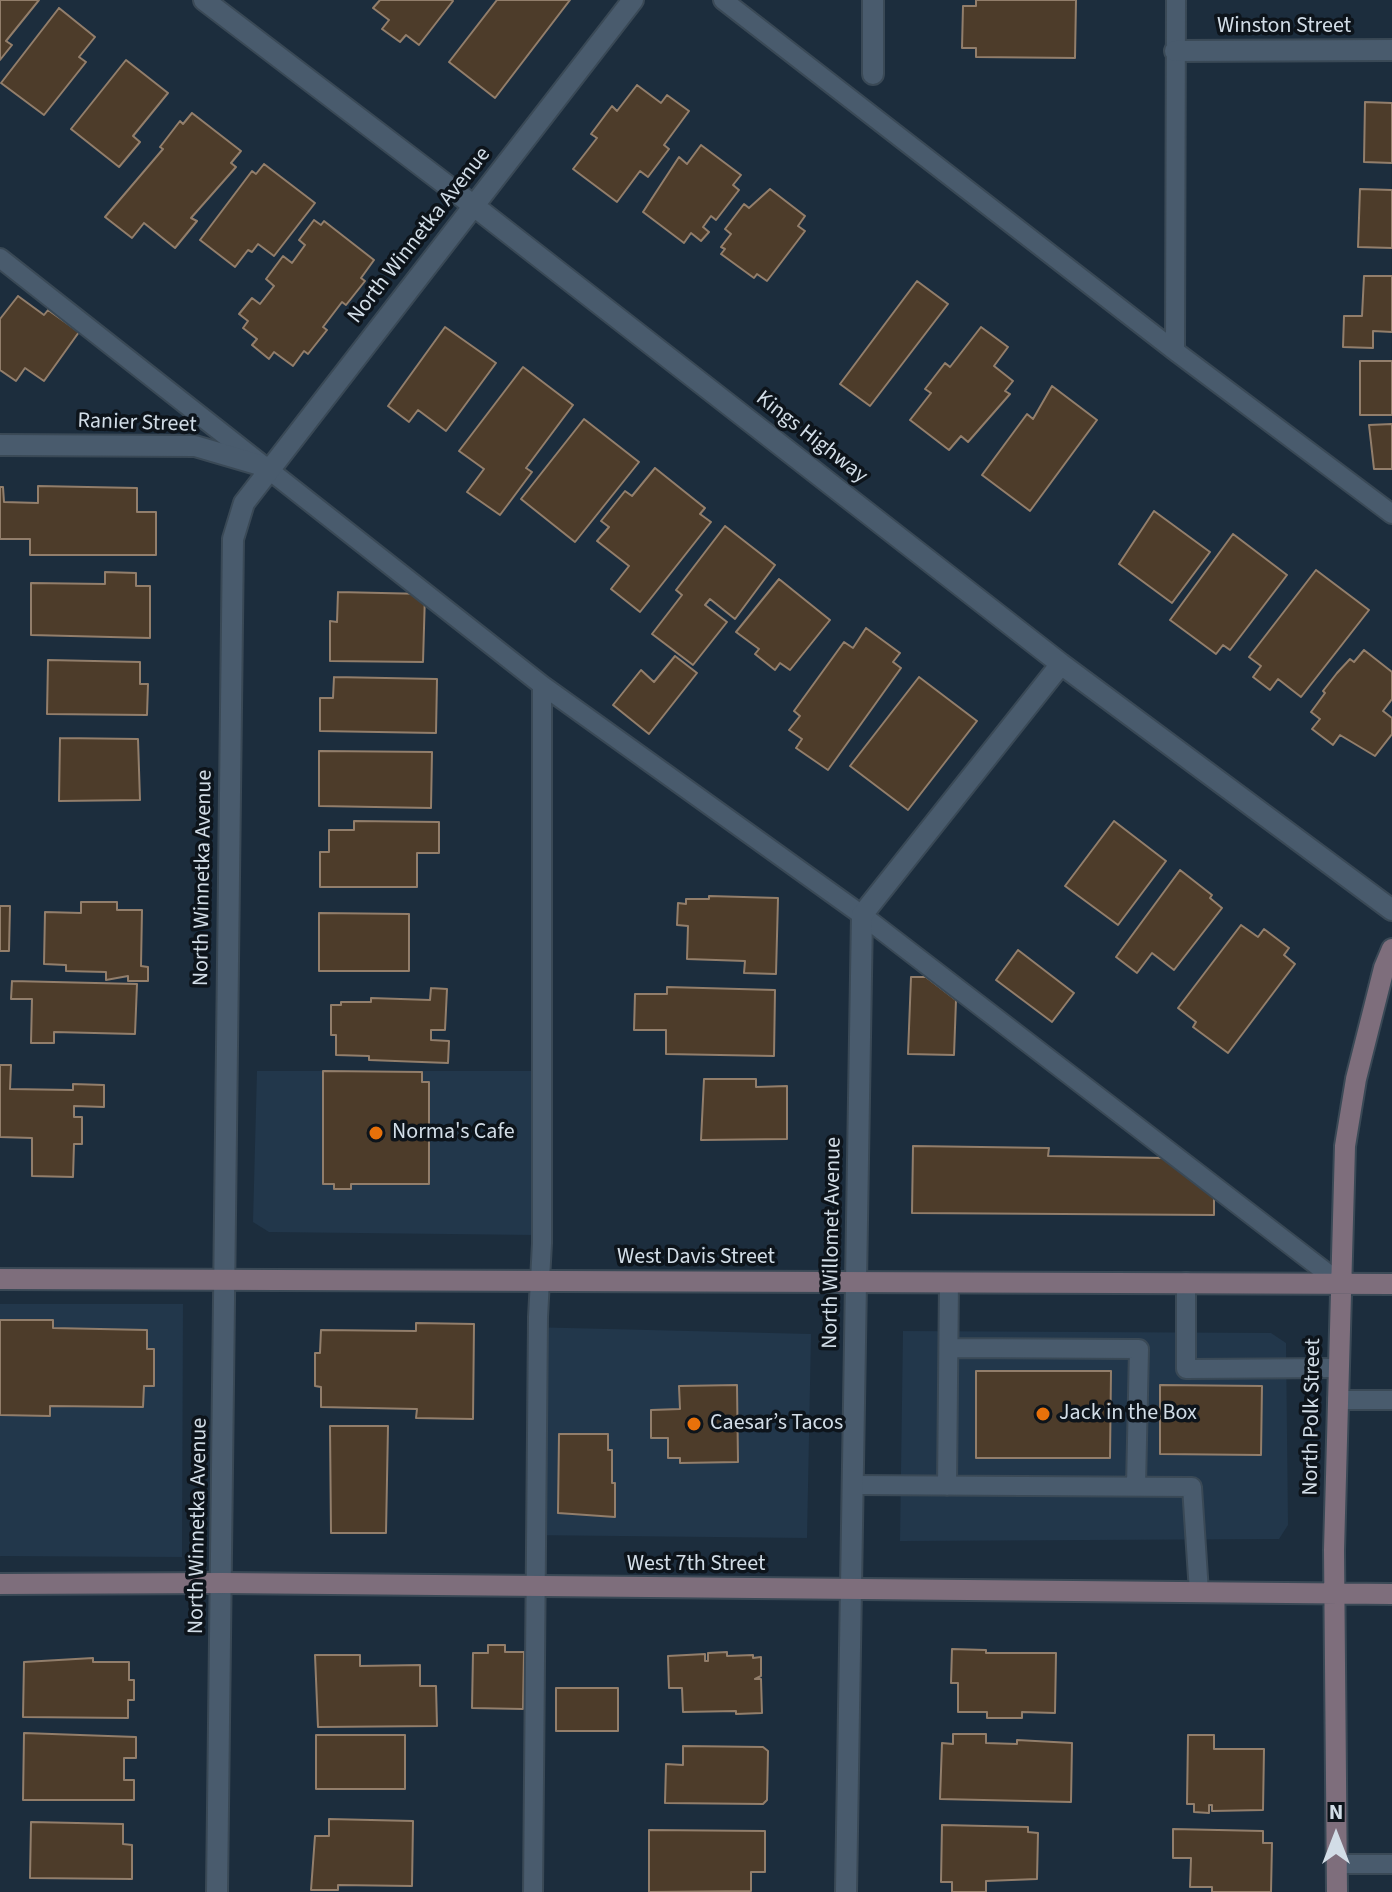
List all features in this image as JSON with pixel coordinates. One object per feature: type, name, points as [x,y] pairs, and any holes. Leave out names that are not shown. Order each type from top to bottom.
[{"type":"main road","name":"North Polk Street","points":[[1337,1892],[1334,1593],[1337,1368],[1345,1146],[1356,1079],[1384,968],[1392,949]]},
{"type":"main road","name":"West Davis Street","points":[[0,1279],[1392,1284]]},
{"type":"main road","name":"West 7th Street","points":[[0,1584],[223,1583],[1392,1594]]},
{"type":"street","name":"Kings Highway","points":[[204,0],[474,206],[1061,664],[1392,910]]},
{"type":"street","name":"North Winnetka Avenue","points":[[217,1892],[233,539],[244,503],[633,0]]},
{"type":"street","points":[[873,0],[873,74]]},
{"type":"street","name":"Winston Street","points":[[1175,51],[1392,50]]},
{"type":"street","name":"Ranier Street","points":[[0,445],[195,446],[270,468]]},
{"type":"street","points":[[862,915],[1061,664]]},
{"type":"street","name":"North Willomet Avenue","points":[[846,1892],[862,915]]},
{"type":"lane","points":[[723,0],[1175,351],[1392,514]]},
{"type":"lane","points":[[1175,351],[1176,0]]},
{"type":"lane","points":[[0,258],[542,685],[862,915],[1340,1283]]},
{"type":"lane","points":[[533,1892],[539,1282],[542,1243],[542,685]]},
{"type":"lane","points":[[947,1486],[949,1282]]},
{"type":"lane","points":[[1186,1282],[1186,1369],[1337,1368]]},
{"type":"lane","points":[[949,1348],[1139,1349],[1136,1486]]},
{"type":"lane","points":[[1337,1400],[1392,1400]]},
{"type":"lane","points":[[853,1485],[1192,1487],[1199,1592]]},
{"type":"lane","points":[[1337,1864],[1392,1864]]},
{"type":"shaded area","points":[[257,1071],[536,1071],[537,1235],[269,1232],[253,1222]]},
{"type":"shaded area","points":[[0,1304],[183,1304],[182,1557],[0,1556]]},
{"type":"shaded area","points":[[527,1327],[811,1334],[807,1538],[526,1535]]},
{"type":"shaded area","points":[[903,1331],[1271,1333],[1286,1343],[1288,1525],[1279,1539],[900,1541]]},
{"type":"building","points":[[0,0],[39,0],[6,41],[12,45],[0,60]]},
{"type":"building","points":[[380,0],[453,1],[419,45],[406,35],[400,42],[382,29],[389,20],[373,8]]},
{"type":"building","points":[[497,0],[570,0],[495,98],[449,62]]},
{"type":"building","points":[[976,0],[1076,0],[1075,58],[976,57],[976,48],[962,48],[963,6],[976,6]]},
{"type":"building","points":[[59,8],[95,37],[79,57],[86,62],[44,115],[1,83]]},
{"type":"building","points":[[126,60],[168,93],[133,136],[140,142],[119,167],[71,129]]},
{"type":"building","points":[[637,85],[661,103],[667,95],[689,111],[664,145],[669,149],[648,177],[640,171],[617,202],[573,169],[597,138],[591,134],[612,106],[617,111]]},
{"type":"building","points":[[1365,102],[1392,103],[1392,163],[1364,162]]},
{"type":"building","points":[[192,113],[241,151],[231,163],[236,167],[191,218],[197,221],[175,248],[144,223],[132,238],[105,217],[163,149],[160,147],[180,121],[183,124]]},
{"type":"building","points":[[701,145],[741,175],[733,185],[739,190],[716,220],[711,216],[703,227],[709,232],[701,241],[691,233],[684,243],[643,212],[679,157],[687,164]]},
{"type":"building","points":[[264,164],[315,203],[274,256],[258,244],[252,252],[248,250],[235,267],[200,240],[252,171],[256,174]]},
{"type":"building","points":[[770,189],[805,216],[798,226],[805,231],[767,281],[757,274],[754,278],[721,254],[725,249],[721,247],[731,234],[725,229],[744,204],[749,208]]},
{"type":"building","points":[[1360,189],[1392,190],[1392,248],[1358,247]]},
{"type":"building","points":[[314,220],[321,225],[324,221],[374,260],[361,278],[365,281],[346,305],[342,302],[323,327],[327,330],[308,354],[304,351],[293,366],[274,352],[269,359],[252,345],[257,339],[243,328],[248,321],[239,314],[252,298],[260,304],[274,286],[266,279],[283,256],[292,263],[305,245],[299,240]]},
{"type":"building","points":[[1364,276],[1392,276],[1392,332],[1373,331],[1373,348],[1343,347],[1344,316],[1362,316]]},
{"type":"building","points":[[917,281],[948,304],[870,406],[840,384]]},
{"type":"building","points":[[18,296],[44,315],[48,310],[79,332],[44,381],[25,368],[16,381],[0,370],[0,319]]},
{"type":"building","points":[[445,327],[496,363],[446,431],[418,410],[409,422],[388,406]]},
{"type":"building","points":[[981,327],[1008,347],[994,366],[1013,381],[1005,391],[1010,394],[968,442],[961,436],[949,450],[910,420],[931,393],[925,389],[945,363],[950,367]]},
{"type":"building","points":[[1360,361],[1392,361],[1392,415],[1360,415]]},
{"type":"building","points":[[523,367],[573,405],[526,468],[532,472],[500,515],[467,492],[484,469],[459,451]]},
{"type":"building","points":[[1052,386],[1097,420],[1030,511],[982,475],[1027,414],[1033,419]]},
{"type":"building","points":[[584,419],[639,462],[575,542],[521,499]]},
{"type":"building","points":[[1392,424],[1392,469],[1374,469],[1369,425]]},
{"type":"building","points":[[655,468],[705,508],[700,514],[711,522],[640,612],[611,589],[629,566],[597,541],[609,527],[601,521],[625,491],[632,496]]},
{"type":"building","points":[[38,486],[137,488],[137,512],[156,512],[156,555],[30,555],[30,539],[0,539],[0,487],[3,487],[4,502],[38,503]]},
{"type":"building","points":[[1154,511],[1210,552],[1172,603],[1119,564]]},
{"type":"building","points":[[725,526],[775,565],[735,619],[710,599],[705,605],[727,622],[693,665],[652,634],[682,595],[676,590]]},
{"type":"building","points":[[1233,534],[1287,575],[1230,650],[1223,645],[1216,654],[1170,620]]},
{"type":"building","points":[[1316,570],[1369,610],[1301,697],[1278,679],[1270,690],[1253,677],[1261,666],[1249,657]]},
{"type":"building","points":[[105,572],[136,573],[136,586],[150,586],[150,638],[31,635],[31,583],[105,584]]},
{"type":"building","points":[[779,579],[830,620],[790,670],[780,663],[775,670],[755,654],[759,649],[736,632]]},
{"type":"building","points":[[338,592],[425,594],[423,662],[330,661],[330,621],[337,622]]},
{"type":"building","points":[[866,628],[900,653],[893,662],[901,668],[828,770],[796,748],[802,739],[789,730],[800,716],[794,711],[844,642],[853,648]]},
{"type":"building","points":[[1364,650],[1392,672],[1392,699],[1383,711],[1392,718],[1392,734],[1375,756],[1340,735],[1333,745],[1312,729],[1320,719],[1311,712],[1325,693],[1323,691],[1350,659],[1354,662]]},
{"type":"building","points":[[675,656],[697,673],[649,734],[613,705],[641,670],[654,682]]},
{"type":"building","points":[[48,660],[140,662],[140,684],[148,684],[147,715],[47,714]]},
{"type":"building","points":[[334,677],[437,679],[436,733],[320,731],[320,698],[333,698]]},
{"type":"building","points":[[919,677],[977,721],[908,810],[850,766]]},
{"type":"building","points":[[60,738],[138,739],[140,800],[59,801]]},
{"type":"building","points":[[319,751],[432,752],[431,808],[319,806]]},
{"type":"building","points":[[354,821],[439,822],[439,853],[417,853],[417,887],[320,887],[320,852],[329,852],[329,830],[354,830]]},
{"type":"building","points":[[1114,821],[1166,861],[1118,925],[1065,886]]},
{"type":"building","points":[[1180,870],[1212,895],[1210,898],[1222,908],[1174,970],[1152,953],[1137,973],[1116,957]]},
{"type":"building","points":[[709,896],[778,898],[776,974],[744,973],[745,961],[687,959],[688,926],[677,925],[678,903],[686,904],[686,899],[709,899]]},
{"type":"building","points":[[81,902],[117,902],[117,910],[142,910],[141,966],[148,967],[148,981],[128,981],[128,976],[106,980],[106,972],[66,971],[66,965],[44,964],[45,912],[81,913]]},
{"type":"building","points":[[0,906],[10,906],[9,951],[0,951]]},
{"type":"building","points":[[319,913],[409,914],[409,971],[319,971]]},
{"type":"building","points":[[1241,925],[1258,937],[1264,929],[1289,948],[1284,955],[1295,964],[1228,1053],[1193,1027],[1196,1022],[1178,1008]]},
{"type":"building","points":[[1018,950],[1074,993],[1052,1022],[996,980]]},
{"type":"building","points":[[911,977],[926,977],[956,1000],[954,1055],[908,1054]]},
{"type":"building","points":[[12,981],[137,984],[135,1034],[54,1032],[54,1043],[31,1043],[32,999],[11,999]]},
{"type":"building","points":[[667,987],[775,990],[774,1056],[666,1054],[666,1030],[634,1030],[635,994],[667,994]]},
{"type":"building","points":[[431,988],[447,989],[445,1030],[431,1030],[431,1040],[449,1041],[448,1063],[369,1060],[369,1056],[336,1055],[336,1035],[331,1035],[331,1005],[371,1002],[371,998],[430,1000]]},
{"type":"building","points":[[0,1065],[11,1065],[10,1089],[73,1090],[73,1084],[104,1085],[104,1107],[74,1106],[74,1117],[82,1117],[82,1144],[74,1144],[73,1177],[32,1176],[32,1138],[0,1137]]},
{"type":"building","name":"Norma's Cafe","points":[[323,1071],[422,1072],[422,1082],[429,1082],[429,1184],[351,1184],[351,1189],[334,1189],[334,1184],[323,1184]]},
{"type":"building","points":[[704,1079],[756,1079],[756,1087],[787,1086],[787,1139],[701,1140]]},
{"type":"building","points":[[913,1146],[1049,1148],[1048,1156],[1165,1158],[1214,1194],[1214,1215],[912,1213]]},
{"type":"building","points":[[0,1320],[53,1320],[53,1328],[147,1330],[147,1349],[154,1349],[154,1386],[144,1386],[143,1407],[50,1406],[50,1416],[0,1415]]},
{"type":"building","points":[[416,1323],[474,1324],[473,1419],[416,1418],[417,1409],[321,1407],[321,1387],[315,1386],[315,1353],[320,1353],[321,1330],[416,1331]]},
{"type":"building","name":"Jack in the Box","points":[[976,1371],[1111,1371],[1110,1458],[976,1458]]},
{"type":"building","name":"Caesar’s Tacos","points":[[737,1385],[738,1462],[680,1463],[680,1458],[668,1458],[668,1438],[651,1438],[651,1410],[680,1409],[679,1386]]},
{"type":"building","points":[[1160,1385],[1262,1386],[1261,1455],[1160,1454]]},
{"type":"building","points":[[330,1426],[388,1426],[386,1533],[331,1533]]},
{"type":"building","points":[[559,1434],[608,1434],[608,1450],[612,1450],[612,1483],[615,1483],[615,1517],[558,1513]]},
{"type":"building","points":[[488,1645],[505,1645],[505,1652],[524,1652],[523,1709],[472,1708],[473,1653],[488,1653]]},
{"type":"building","points":[[952,1649],[986,1650],[986,1653],[1056,1653],[1055,1713],[1022,1712],[1022,1718],[987,1718],[987,1712],[958,1712],[958,1683],[951,1683]]},
{"type":"building","points":[[727,1652],[727,1656],[761,1657],[761,1676],[755,1679],[761,1679],[762,1713],[683,1712],[682,1688],[669,1688],[668,1656],[705,1654],[705,1661],[708,1661],[708,1653]]},
{"type":"building","points":[[315,1655],[360,1655],[360,1666],[420,1665],[420,1686],[436,1686],[437,1726],[318,1727]]},
{"type":"building","points":[[93,1658],[93,1662],[129,1662],[129,1680],[134,1680],[134,1700],[128,1700],[128,1718],[23,1717],[24,1662]]},
{"type":"building","points":[[556,1688],[618,1688],[618,1731],[556,1731]]},
{"type":"building","points":[[24,1733],[136,1737],[136,1758],[124,1758],[124,1780],[134,1780],[134,1800],[23,1800]]},
{"type":"building","points":[[953,1734],[986,1734],[986,1743],[1017,1744],[1017,1740],[1072,1743],[1071,1802],[940,1799],[942,1743],[953,1744]]},
{"type":"building","points":[[316,1735],[405,1735],[405,1789],[316,1789]]},
{"type":"building","points":[[1188,1735],[1214,1735],[1214,1749],[1264,1749],[1263,1810],[1212,1811],[1212,1805],[1209,1805],[1209,1813],[1194,1812],[1194,1804],[1187,1804]]},
{"type":"building","points":[[683,1746],[763,1747],[768,1751],[767,1800],[763,1804],[665,1803],[666,1764],[683,1765]]},
{"type":"building","points":[[329,1819],[413,1821],[412,1886],[338,1885],[338,1890],[311,1890],[315,1836],[329,1836]]},
{"type":"building","points":[[31,1822],[123,1824],[123,1844],[132,1845],[132,1879],[30,1878]]},
{"type":"building","points":[[942,1825],[1028,1827],[1028,1832],[1038,1833],[1037,1879],[986,1881],[986,1892],[952,1892],[952,1882],[941,1882]]},
{"type":"building","points":[[1173,1829],[1263,1831],[1263,1843],[1272,1843],[1271,1892],[1212,1892],[1212,1887],[1190,1887],[1191,1858],[1173,1858]]},
{"type":"building","points":[[649,1830],[765,1831],[765,1872],[751,1872],[751,1891],[649,1892]]},
{"type":"place","name":"Norma's Cafe","points":[[376,1133]]},
{"type":"place","name":"Jack in the Box","points":[[1043,1414]]},
{"type":"place","name":"Caesar’s Tacos","points":[[694,1424]]}]
